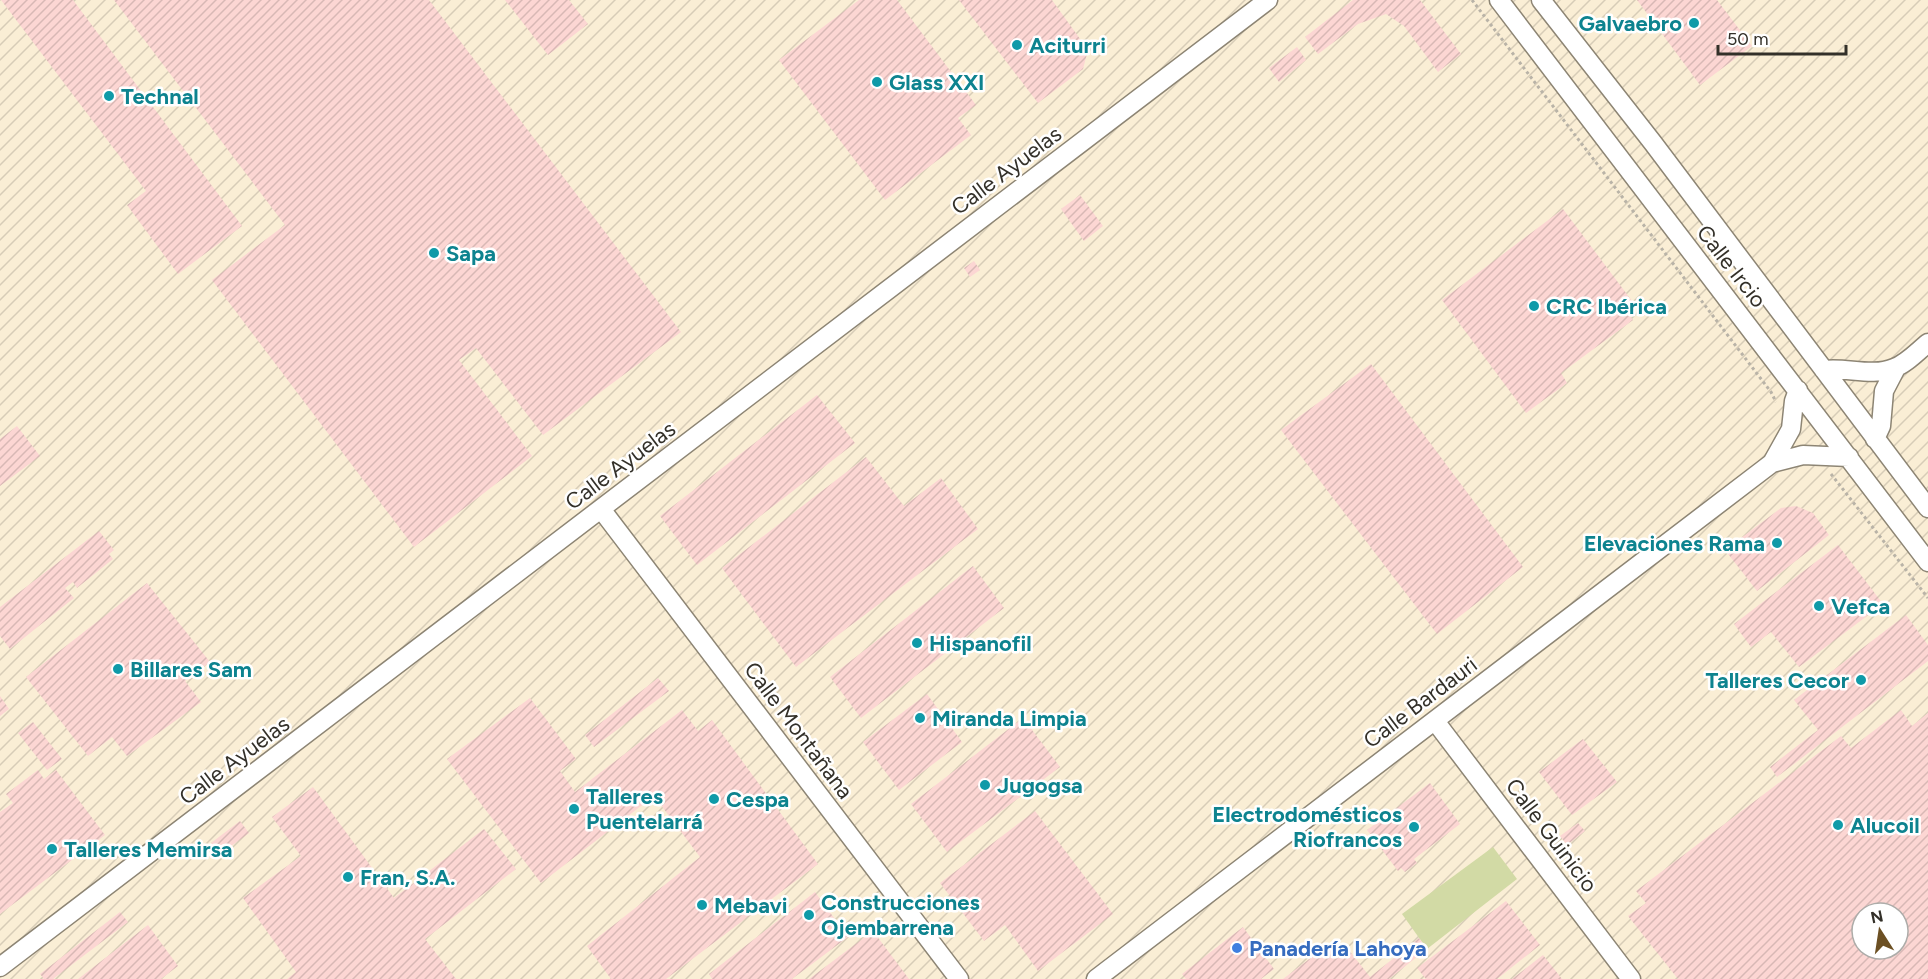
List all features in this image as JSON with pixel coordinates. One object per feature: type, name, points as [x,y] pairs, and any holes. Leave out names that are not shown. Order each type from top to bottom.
[{"type":"street","name":"Calle Ayuelas","points":[[0,967],[1268,0]]},
{"type":"street","name":"Calle Ircio","points":[[1499,0],[1928,562]]},
{"type":"street","name":"Calle Ircio","points":[[1541,0],[1653,143],[1928,508]]},
{"type":"street","points":[[1824,370],[1838,368],[1880,372],[1896,368],[1928,344]]},
{"type":"street","points":[[1875,439],[1881,426],[1884,391],[1896,368]]},
{"type":"street","name":"Calle Bardauri","points":[[1772,463],[1791,429],[1794,401],[1798,390]]},
{"type":"street","name":"Calle Bardauri","points":[[1096,979],[1772,463],[1803,455],[1848,457]]},
{"type":"street","name":"Calle Montañana","points":[[602,509],[959,979]]},
{"type":"street","name":"Calle Guinicio","points":[[1435,721],[1631,979]]},
{"type":"path","points":[[1472,0],[1771,392],[1779,414],[1791,429]]},
{"type":"path","points":[[1812,456],[1820,468],[1837,480],[1928,598]]},
{"type":"shaded area","points":[[0,0],[1928,0],[1928,979],[0,979]]},
{"type":"green space","points":[[1493,847],[1517,879],[1427,949],[1402,914]]},
{"type":"building","name":"Technal","points":[[1,0],[73,0],[242,226],[178,274],[127,205],[146,191]]},
{"type":"building","name":"Sapa","points":[[114,0],[429,0],[681,332],[543,435],[476,348],[459,360],[532,456],[414,547],[212,280],[285,225]]},
{"type":"building","points":[[505,0],[569,0],[588,24],[548,55]]},
{"type":"building","name":"Glass XXI","points":[[859,0],[897,0],[976,105],[958,118],[971,135],[885,200],[779,60]]},
{"type":"building","points":[[959,0],[1052,0],[1088,50],[1083,69],[1038,103]]},
{"type":"building","points":[[1353,0],[1420,0],[1461,54],[1438,72],[1404,26],[1386,14],[1358,24],[1318,54],[1305,37]]},
{"type":"building","name":"Galvaebro","points":[[1637,0],[1717,0],[1752,46],[1700,85]]},
{"type":"building","points":[[1297,47],[1306,60],[1279,82],[1269,68]]},
{"type":"building","points":[[1080,195],[1103,226],[1084,241],[1061,209]]},
{"type":"building","name":"CRC Ibérica","points":[[1563,209],[1635,305],[1626,311],[1633,320],[1561,373],[1567,383],[1526,413],[1442,300]]},
{"type":"building","points":[[974,261],[980,270],[970,277],[964,268]]},
{"type":"building","points":[[1371,364],[1523,567],[1437,634],[1281,430]]},
{"type":"building","points":[[817,395],[855,443],[697,565],[660,516]]},
{"type":"building","points":[[17,426],[40,456],[0,486],[0,439]]},
{"type":"building","points":[[866,457],[904,506],[941,478],[978,529],[796,667],[722,568]]},
{"type":"building","name":"Elevaciones Rama","points":[[1796,506],[1813,513],[1829,535],[1757,591],[1725,550],[1781,508]]},
{"type":"building","points":[[99,531],[114,550],[109,554],[113,559],[77,588],[73,582],[65,588],[74,598],[10,649],[0,636],[0,607]]},
{"type":"building","name":"Vefca","points":[[1838,545],[1883,604],[1799,667],[1771,632],[1751,647],[1734,624]]},
{"type":"building","name":"Hispanofil","points":[[973,566],[1004,608],[861,718],[830,677]]},
{"type":"building","name":"Billares Sam","points":[[147,583],[210,662],[185,681],[201,702],[127,756],[112,737],[88,756],[26,677]]},
{"type":"building","name":"Talleres Cecor","points":[[1906,615],[1928,645],[1928,661],[1777,777],[1770,767],[1818,730],[1794,700]]},
{"type":"building","points":[[658,678],[669,691],[594,747],[585,735]]},
{"type":"building","name":"Miranda Limpia","points":[[927,694],[962,742],[899,790],[863,742]]},
{"type":"building","points":[[0,696],[9,709],[0,716]]},
{"type":"building","points":[[530,698],[576,759],[560,771],[575,792],[682,710],[698,731],[712,720],[818,864],[666,979],[611,979],[587,946],[700,857],[654,796],[541,883],[447,759]]},
{"type":"building","name":"Alucoil","points":[[1901,710],[1912,726],[1928,713],[1928,979],[1678,979],[1628,916],[1646,903],[1636,891],[1841,736],[1851,748]]},
{"type":"building","name":"Jugogsa","points":[[1023,718],[1060,767],[947,852],[911,804]]},
{"type":"building","points":[[33,722],[62,759],[47,770],[18,733]]},
{"type":"building","points":[[1583,739],[1617,782],[1572,815],[1539,772]]},
{"type":"building","points":[[38,770],[44,779],[56,770],[105,835],[0,914],[0,812],[13,803],[6,794]]},
{"type":"building","name":"Electrodomésticos Riofrancos","points":[[1430,783],[1460,824],[1414,859],[1417,863],[1405,872],[1401,868],[1398,871],[1367,830]]},
{"type":"building","points":[[313,787],[394,898],[484,829],[516,869],[425,939],[456,979],[287,979],[296,972],[243,898],[301,856],[272,817]]},
{"type":"building","points":[[1035,811],[1113,914],[1038,971],[1005,925],[984,941],[940,883]]},
{"type":"building","points":[[240,821],[249,833],[219,855],[211,843]]},
{"type":"building","points":[[1578,823],[1585,831],[1567,845],[1560,836]]},
{"type":"building","name":"Construcciones Ojembarrena","points":[[815,892],[848,937],[792,979],[712,979],[709,974]]},
{"type":"building","points":[[1506,901],[1540,945],[1497,979],[1426,979],[1417,968]]},
{"type":"building","points":[[120,912],[128,922],[53,979],[44,979],[40,974]]},
{"type":"building","points":[[148,925],[178,966],[161,979],[78,979]]},
{"type":"building","name":"Panadería Lahoya","points":[[1243,927],[1274,969],[1261,979],[1186,979],[1182,974]]},
{"type":"building","points":[[873,931],[909,979],[809,979]]},
{"type":"building","points":[[1419,938],[1427,949],[1389,979],[1283,979],[1329,944],[1335,953],[1345,945],[1370,977]]},
{"type":"building","points":[[1543,955],[1562,979],[1512,979]]},
{"type":"place","name":"Galvaebro","points":[[1694,23]]},
{"type":"place","name":"Aciturri","points":[[1017,45]]},
{"type":"place","name":"Glass XXI","points":[[877,82]]},
{"type":"place","name":"Technal","points":[[109,96]]},
{"type":"place","name":"Sapa","points":[[434,253]]},
{"type":"place","name":"CRC Ibérica","points":[[1534,306]]},
{"type":"place","name":"Elevaciones Rama","points":[[1777,543]]},
{"type":"place","name":"Vefca","points":[[1819,606]]},
{"type":"place","name":"Hispanofil","points":[[917,643]]},
{"type":"place","name":"Billares Sam","points":[[118,669]]},
{"type":"place","name":"Talleres Cecor","points":[[1861,680]]},
{"type":"place","name":"Miranda Limpia","points":[[920,718]]},
{"type":"place","name":"Jugogsa","points":[[985,785]]},
{"type":"place","name":"Cespa","points":[[714,799]]},
{"type":"place","name":"Talleres Puentelarrá","points":[[574,809]]},
{"type":"place","name":"Alucoil","points":[[1838,825]]},
{"type":"place","name":"Electrodomésticos Riofrancos","points":[[1414,827]]},
{"type":"place","name":"Talleres Memirsa","points":[[52,849]]},
{"type":"place","name":"Fran, S.A.","points":[[348,877]]},
{"type":"place","name":"Mebavi","points":[[702,905]]},
{"type":"place","name":"Construcciones Ojembarrena","points":[[809,915]]},
{"type":"place","name":"Panadería Lahoya","points":[[1237,948]]}]
